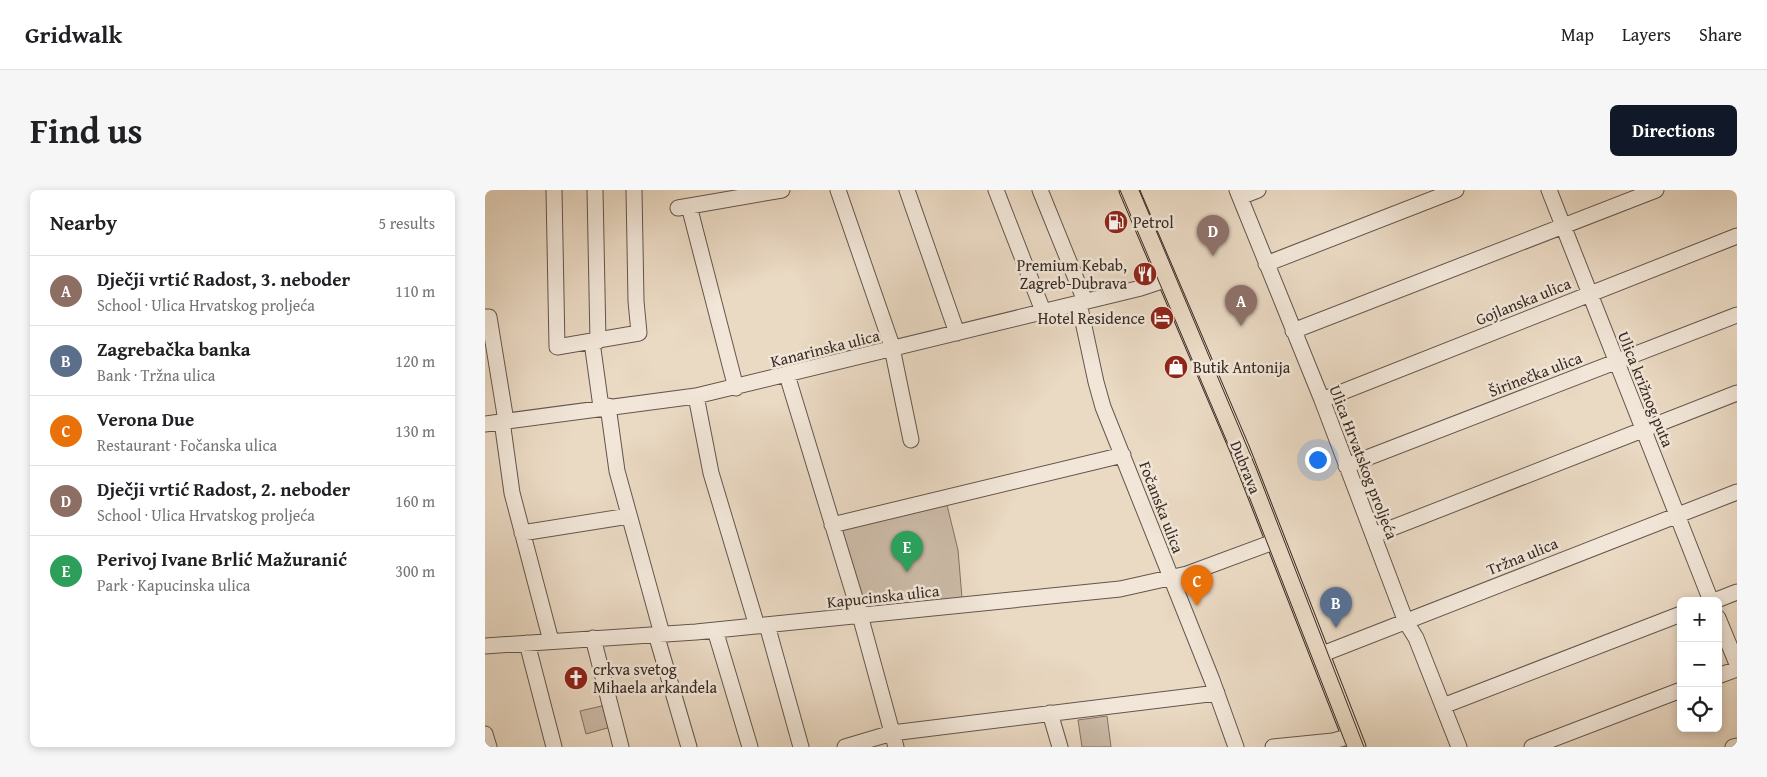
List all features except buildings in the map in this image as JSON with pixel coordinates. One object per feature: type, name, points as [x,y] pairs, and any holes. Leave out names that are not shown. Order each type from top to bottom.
[{"type":"main road","name":"Dubrava","points":[[1129,190],[1168,279],[1276,541],[1353,741]]},
{"type":"street","points":[[554,190],[557,347],[639,333],[636,301],[634,190]]},
{"type":"street","points":[[595,190],[595,341],[605,406],[617,471],[689,747]]},
{"type":"street","points":[[736,388],[683,207],[781,190]]},
{"type":"street","points":[[838,190],[893,350],[911,440]]},
{"type":"street","points":[[907,190],[957,333]]},
{"type":"street","points":[[995,190],[1043,311]]},
{"type":"street","name":"Fočanska ulica","points":[[1040,190],[1082,302],[1095,382],[1170,578],[1217,693],[1236,747]]},
{"type":"street","points":[[1239,194],[1258,190]]},
{"type":"street","points":[[1266,264],[1456,190]]},
{"type":"street","name":"Ulica križnog puta","points":[[1549,190],[1711,597]]},
{"type":"street","points":[[1293,331],[1656,190]]},
{"type":"street","name":"Ulica Hrvatskog proljeća","points":[[1239,194],[1322,400],[1406,622],[1416,638],[1459,747]]},
{"type":"street","name":"Gojlanska ulica","points":[[1322,400],[1737,236]]},
{"type":"street","name":"Kanarinska ulica","points":[[485,424],[605,406],[696,396],[736,388],[893,350],[1168,279]]},
{"type":"street","name":"Širinečka ulica","points":[[1346,466],[1737,315]]},
{"type":"street","points":[[487,317],[504,421],[512,494],[551,641]]},
{"type":"street","points":[[787,375],[860,615],[894,740]]},
{"type":"street","points":[[1374,535],[1737,393]]},
{"type":"street","points":[[696,396],[711,473],[801,747]]},
{"type":"street","points":[[832,525],[1123,455]]},
{"type":"street","name":"Tržna ulica","points":[[1320,655],[1737,492]]},
{"type":"street","points":[[522,533],[629,516]]},
{"type":"street","name":"Kapucinska ulica","points":[[485,646],[715,630],[1092,593],[1170,578],[1215,565],[1276,541]]},
{"type":"street","points":[[1722,598],[1737,592]]},
{"type":"street","points":[[1443,706],[1677,616]]},
{"type":"street","points":[[1722,628],[1737,664]]},
{"type":"street","points":[[715,630],[750,747]]},
{"type":"street","points":[[593,638],[621,747]]},
{"type":"street","points":[[527,643],[554,747]]},
{"type":"street","points":[[1722,675],[1737,669]]},
{"type":"street","points":[[1532,747],[1677,692]]},
{"type":"street","points":[[845,747],[1050,713],[1217,693]]},
{"type":"street","points":[[1050,713],[1060,747]]},
{"type":"street","points":[[485,734],[489,747]]},
{"type":"street","points":[[1273,747],[1353,741]]},
{"type":"street","points":[[1733,747],[1737,746]]},
{"type":"shaded area","points":[[947,505],[958,550],[962,598],[931,602],[930,595],[874,600],[863,598],[842,529]]},
{"type":"shaded area","points":[[606,705],[611,727],[586,734],[580,711]]},
{"type":"shaded area","points":[[1107,716],[1111,747],[1082,747],[1078,720]]},
{"type":"tram line","points":[[1120,190],[1236,463],[1347,747]]},
{"type":"tram line","points":[[1139,190],[1256,468],[1364,747]]},
{"type":"place","name":"Petrol","points":[[1116,222]]},
{"type":"place","name":"Dječji vrtić Radost, 2. neboder","points":[[1213,256]]},
{"type":"place","name":"Premium Kebab, Zagreb-Dubrava","points":[[1145,274]]},
{"type":"place","name":"Hotel Residence","points":[[1162,318]]},
{"type":"place","name":"Dječji vrtić Radost, 3. neboder","points":[[1241,326]]},
{"type":"place","name":"Butik Antonija","points":[[1176,367]]},
{"type":"place","name":"Perivoj Ivane Brlić Mažuranić","points":[[907,572]]},
{"type":"place","name":"Verona Due","points":[[1197,606]]},
{"type":"place","name":"Zagrebačka banka","points":[[1336,628]]},
{"type":"place","name":"crkva svetog Mihaela arkanđela","points":[[576,678]]}]
